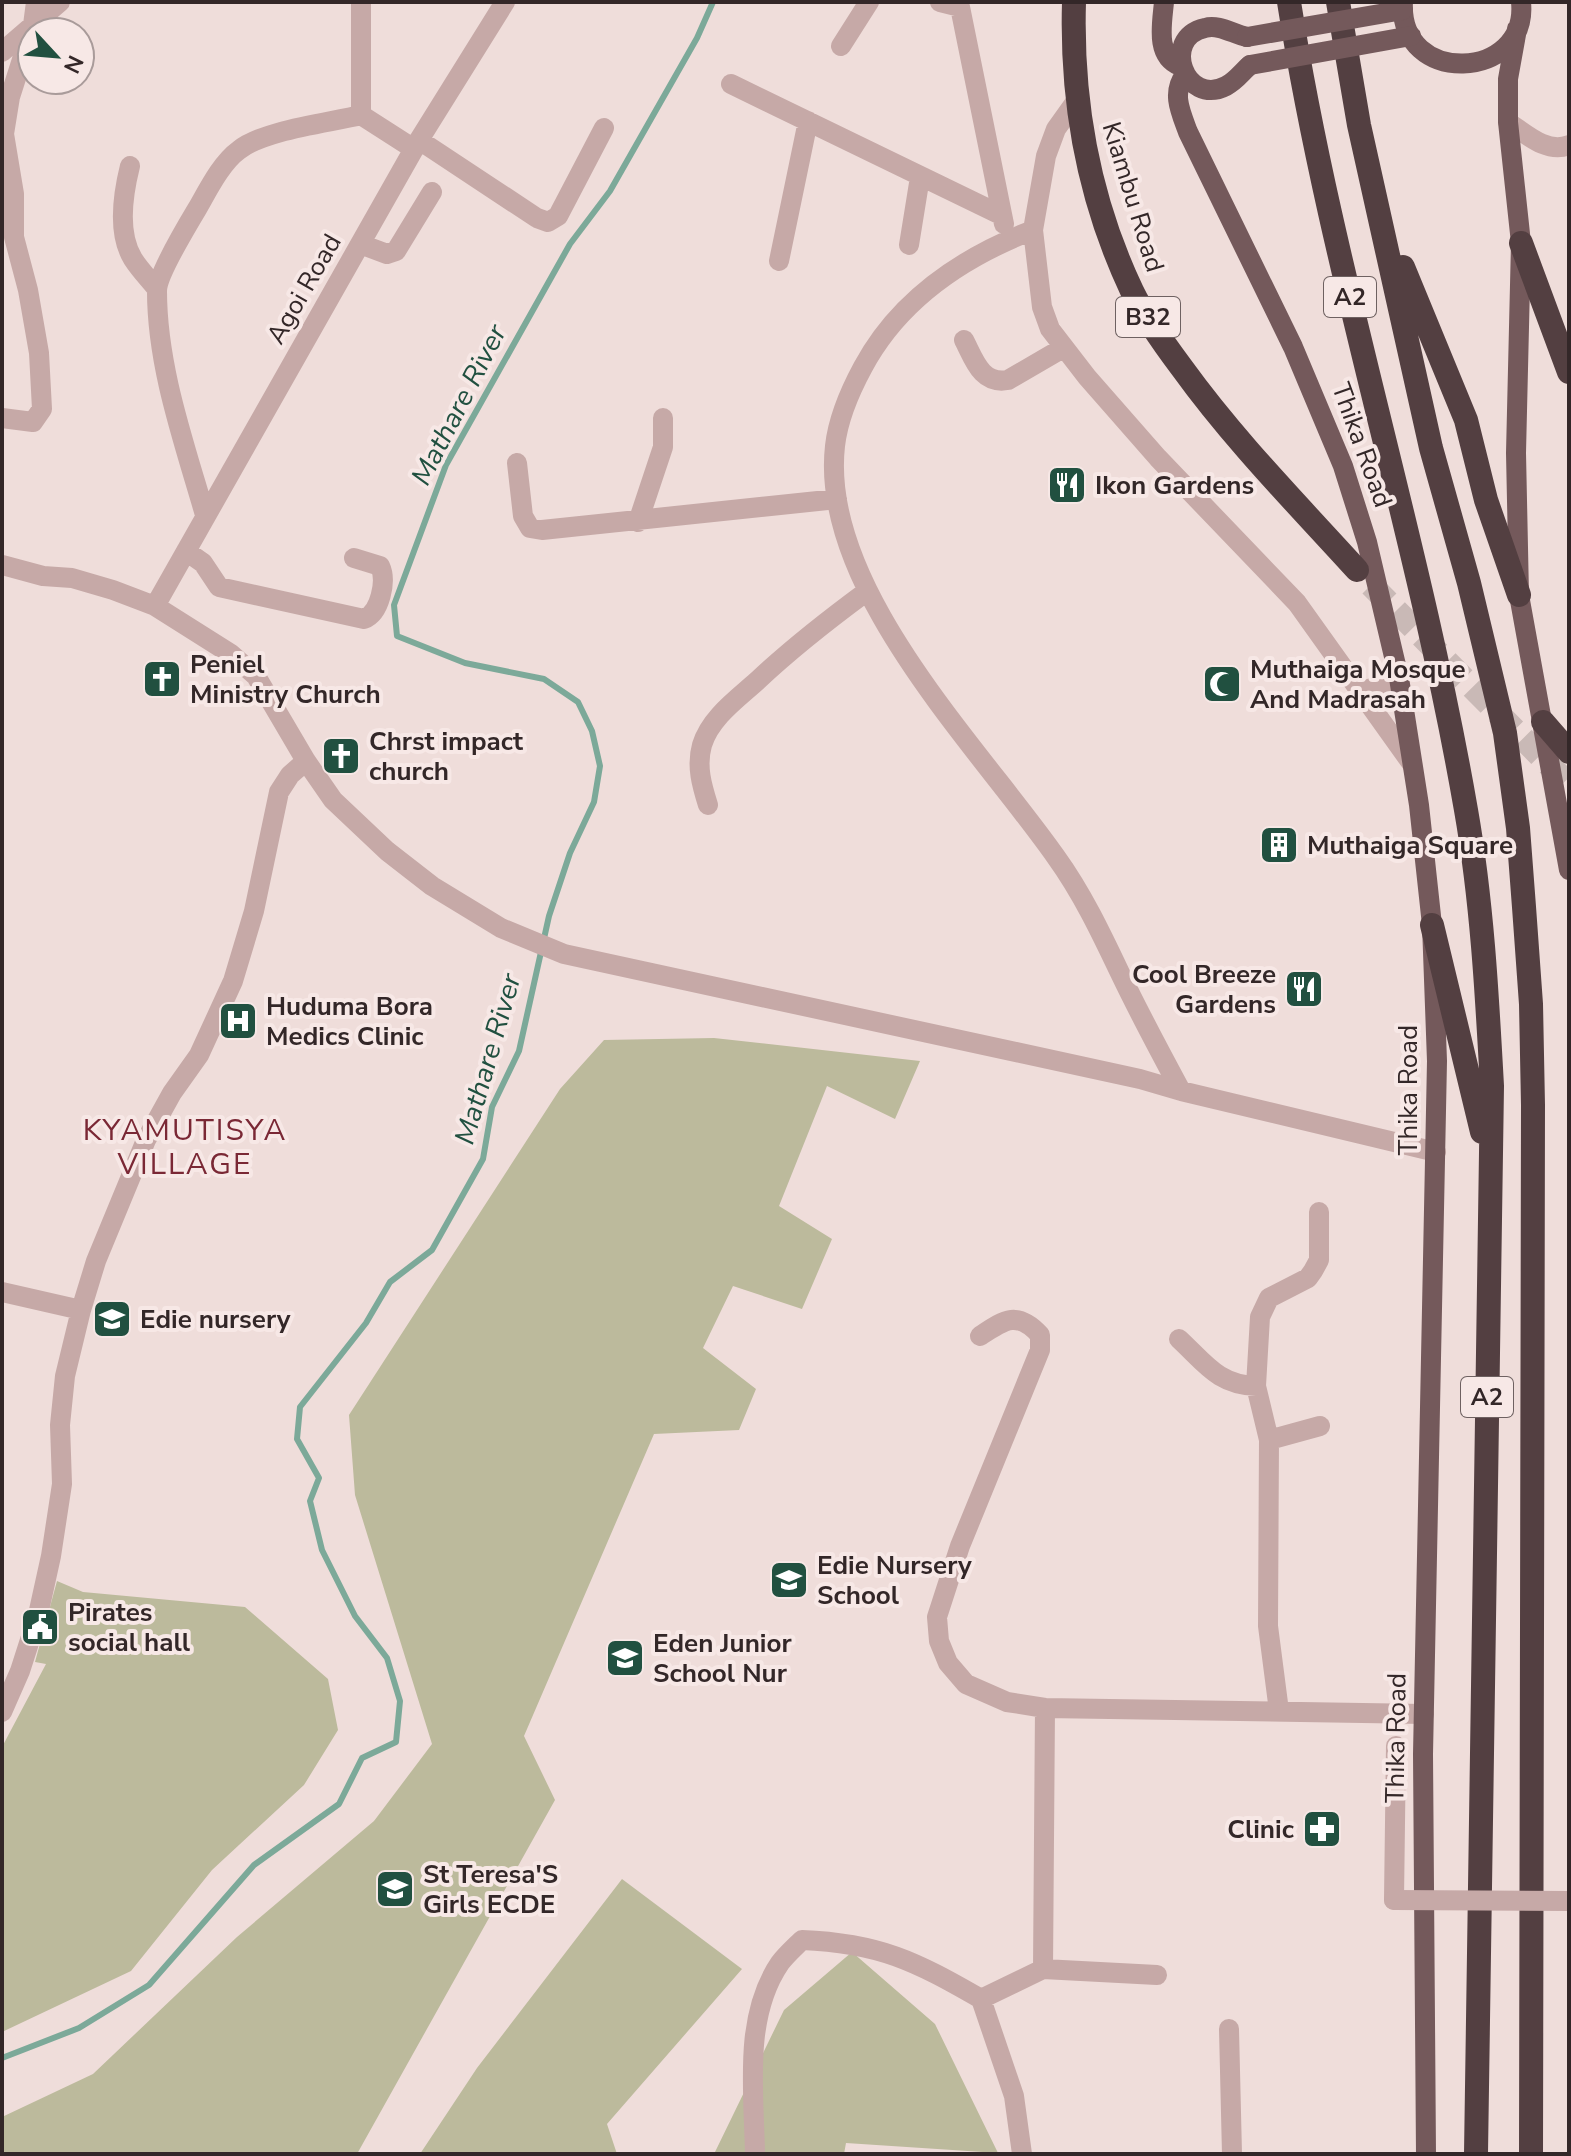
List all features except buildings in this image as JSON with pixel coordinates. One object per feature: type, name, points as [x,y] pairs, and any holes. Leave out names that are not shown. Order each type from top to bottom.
[{"type":"highway","name":"Kiambu Road","points":[[1074,2],[1076,101],[1087,161],[1110,235],[1133,292],[1162,340],[1212,409],[1357,570]]},
{"type":"highway","name":"Thika Road","points":[[1289,2],[1300,75],[1322,180],[1432,645],[1466,811],[1480,916],[1492,1086],[1476,2154]]},
{"type":"highway","name":"A2","points":[[1338,2],[1359,125],[1431,448],[1469,583],[1505,733],[1518,828],[1531,1004],[1533,1105],[1531,2154]]},
{"type":"highway","points":[[1379,213],[1428,322],[1466,420],[1486,500],[1519,595]]},
{"type":"highway","points":[[1521,243],[1569,372]]},
{"type":"highway","points":[[1543,722],[1569,752]]},
{"type":"highway","points":[[1432,925],[1491,1165]]},
{"type":"main road","points":[[1164,2],[1163,46],[1168,58],[1198,87],[1215,90],[1231,84],[1250,65],[1411,36]]},
{"type":"main road","points":[[1182,71],[1182,48],[1195,31],[1216,27],[1247,37],[1403,6],[1411,36],[1423,51],[1439,61],[1456,65],[1475,64],[1493,57],[1507,45],[1522,11]]},
{"type":"main road","points":[[1522,11],[1508,79],[1508,122],[1521,243],[1516,453],[1519,595],[1569,870]]},
{"type":"main road","name":"Thika Road","points":[[1182,71],[1177,96],[1188,132],[1293,347],[1343,466],[1367,542],[1399,678],[1432,925],[1436,993],[1436,1152],[1424,1714],[1426,2154]]},
{"type":"street","points":[[44,16],[60,2]]},
{"type":"street","points":[[361,2],[361,115]]},
{"type":"street","name":"Agoi Road","points":[[155,606],[416,144],[505,2]]},
{"type":"street","points":[[841,46],[869,2]]},
{"type":"street","points":[[940,2],[960,7],[1001,215],[1009,239]]},
{"type":"street","points":[[2,418],[33,422],[42,409],[39,353],[28,290],[14,237],[14,194],[4,134],[16,78]]},
{"type":"street","points":[[731,84],[1001,215]]},
{"type":"street","points":[[1076,101],[1056,129],[1046,156],[1033,230],[1042,307],[1050,329],[1158,458],[1297,603],[1412,764]]},
{"type":"street","points":[[205,515],[166,375],[157,289],[198,207],[238,150],[261,138],[361,115],[548,222],[558,216],[604,128]]},
{"type":"street","points":[[779,261],[808,121]]},
{"type":"street","points":[[1508,122],[1549,148],[1569,145]]},
{"type":"street","points":[[130,166],[124,191],[124,227],[131,257],[157,289]]},
{"type":"street","points":[[909,245],[920,177]]},
{"type":"street","points":[[360,244],[387,254],[396,251],[432,192]]},
{"type":"street","points":[[1033,230],[980,252],[917,298],[894,319],[873,347],[854,383],[835,444],[837,499],[856,569],[866,592],[911,665],[1057,858],[1102,930],[1120,974],[1181,1091]]},
{"type":"street","points":[[964,340],[982,374],[998,381],[1008,380],[1063,348]]},
{"type":"street","points":[[638,522],[663,447],[663,418]]},
{"type":"street","points":[[517,463],[523,516],[530,528],[542,530],[837,499]]},
{"type":"street","points":[[186,551],[203,563],[219,587],[364,619],[376,609],[383,569],[354,558]]},
{"type":"street","points":[[2,565],[43,576],[72,578],[155,606],[231,654],[256,676],[333,800],[387,851],[432,886],[501,928],[564,954],[1140,1079],[1436,1152]]},
{"type":"street","points":[[708,805],[699,761],[710,729],[795,645],[866,592]]},
{"type":"street","points":[[1361,692],[1399,678]]},
{"type":"street","points":[[2,1712],[25,1657],[51,1556],[62,1484],[60,1425],[65,1376],[96,1261],[146,1140],[172,1093],[199,1055],[233,981],[254,911],[279,792],[290,775],[306,761]]},
{"type":"street","points":[[1279,1711],[1268,1626],[1269,1440],[1256,1386],[1260,1317],[1269,1298],[1308,1278],[1313,1271],[1319,1260],[1319,1212]]},
{"type":"street","points":[[2,1292],[81,1310]]},
{"type":"street","points":[[980,1336],[1004,1320],[1017,1320],[1031,1326],[1040,1335],[1040,1350],[960,1546],[937,1617],[939,1641],[948,1663],[966,1684],[987,1695],[1045,1708],[1424,1714]]},
{"type":"street","points":[[1179,1339],[1221,1379],[1237,1385],[1256,1386]]},
{"type":"street","points":[[1269,1440],[1320,1426]]},
{"type":"street","points":[[1043,1969],[1045,1708]]},
{"type":"street","points":[[1396,1746],[1394,1900],[1569,1901]]},
{"type":"street","points":[[755,2154],[754,2052],[760,2004],[780,1962],[802,1940],[845,1942],[888,1951],[940,1975],[981,1999],[1014,2096],[1022,2154]]},
{"type":"street","points":[[981,1999],[1043,1969],[1157,1975]]},
{"type":"street","points":[[1229,2029],[1232,2154]]},
{"type":"shaded area","points":[[714,1038],[920,1061],[895,1119],[827,1086],[779,1206],[832,1239],[802,1309],[733,1286],[703,1348],[756,1389],[739,1430],[654,1434],[524,1736],[555,1800],[357,2154],[2,2154],[2,2117],[93,2074],[237,1937],[374,1821],[432,1744],[355,1495],[349,1415],[560,1089],[604,1040]]},
{"type":"shaded area","points":[[57,1581],[83,1592],[245,1607],[328,1679],[338,1730],[304,1785],[212,1870],[131,1971],[2,2032],[2,1747],[46,1664],[35,1662]]},
{"type":"shaded area","points":[[622,1879],[742,1969],[607,2124],[617,2154],[420,2154],[477,2068]]},
{"type":"shaded area","points":[[852,1952],[935,2024],[998,2153],[846,2143],[844,2154],[711,2154],[715,2152],[784,2010]]},
{"type":"waterway","name":"Mathare River","points":[[2,2058],[79,2028],[149,1985],[254,1865],[339,1804],[362,1758],[396,1742],[400,1701],[387,1658],[355,1616],[322,1550],[310,1501],[319,1478],[297,1439],[300,1407],[366,1323],[390,1282],[432,1250],[483,1159],[492,1107],[519,1051],[549,916],[570,853],[594,802],[600,766],[592,731],[578,702],[544,679],[465,663],[397,636],[394,605],[446,465],[570,244],[610,191],[697,38],[713,2]]},
{"type":"tunnel","points":[[1371,585],[1569,785]]},
{"type":"place","name":"Ikon Gardens","points":[[1067,485]]},
{"type":"place","name":"Peniel Ministry Church","points":[[162,679]]},
{"type":"place","name":"Muthaiga Mosque And Madrasah","points":[[1222,684]]},
{"type":"place","name":"Chrst impact church","points":[[341,756]]},
{"type":"place","name":"Muthaiga Square","points":[[1279,845]]},
{"type":"place","name":"Cool Breeze Gardens","points":[[1304,989]]},
{"type":"place","name":"Huduma Bora Medics Clinic","points":[[238,1021]]},
{"type":"place","name":"Edie nursery","points":[[112,1319]]},
{"type":"place","name":"Edie Nursery School","points":[[789,1580]]},
{"type":"place","name":"Pirates social hall","points":[[40,1627]]},
{"type":"place","name":"Eden Junior School Nur","points":[[625,1658]]},
{"type":"place","name":"Clinic","points":[[1322,1829]]},
{"type":"place","name":"St Teresa'S Girls ECDE","points":[[395,1889]]},
{"type":"district","name":"KYAMUTISYA VILLAGE","points":[[185,1147]]}]
